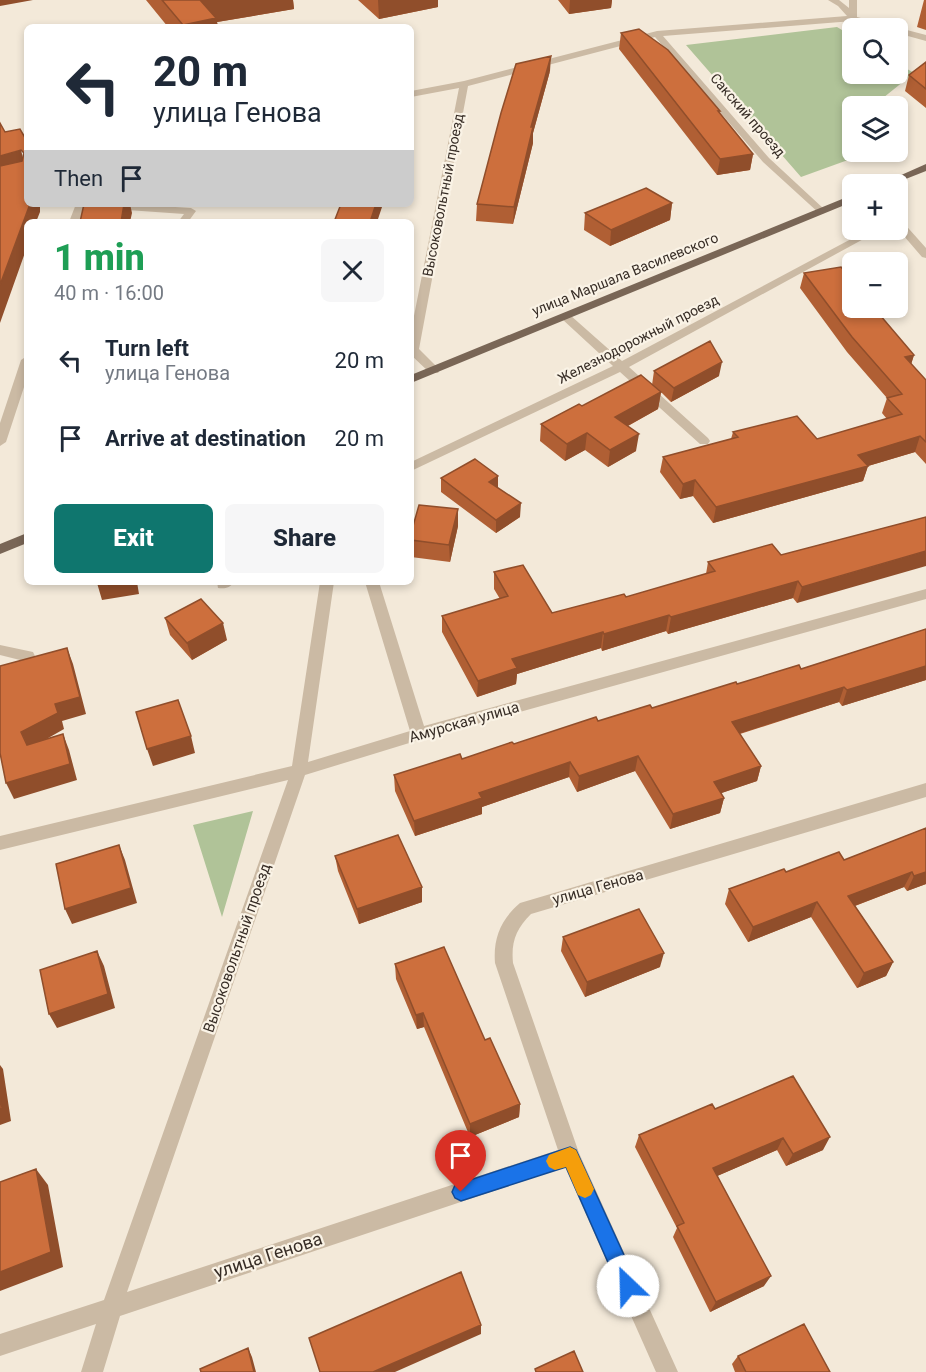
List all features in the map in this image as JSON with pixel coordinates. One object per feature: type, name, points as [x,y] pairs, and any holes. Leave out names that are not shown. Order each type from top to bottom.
[{"type":"main road","points":[[908,175],[926,167]]},
{"type":"main road","name":"улица Маршала Василевского","points":[[414,378],[842,202]]},
{"type":"main road","points":[[0,549],[24,539]]},
{"type":"street","points":[[832,0],[841,4],[854,18]]},
{"type":"street","points":[[854,18],[855,0]]},
{"type":"street","points":[[414,93],[464,84],[657,34],[842,19]]},
{"type":"street","points":[[908,33],[926,38]]},
{"type":"street","name":"Сакский проезд","points":[[657,34],[766,159],[820,211]]},
{"type":"street","name":"Высоковольтный проезд","points":[[414,345],[464,84]]},
{"type":"street","points":[[128,207],[191,211],[185,219]]},
{"type":"street","points":[[908,235],[926,255]]},
{"type":"street","name":"Железнодорожный проезд","points":[[414,466],[620,367],[856,240]]},
{"type":"street","points":[[566,317],[704,441]]},
{"type":"street","name":"Высоковольтный проезд","points":[[414,351],[434,370]]},
{"type":"street","points":[[0,442],[24,369]]},
{"type":"street","name":"Высоковольтный проезд","points":[[92,1372],[111,1306],[299,771],[327,585]]},
{"type":"street","points":[[373,585],[419,734]]},
{"type":"street","name":"Амурская улица","points":[[0,843],[299,771],[419,734],[926,594]]},
{"type":"street","points":[[0,650],[28,656]]},
{"type":"street","name":"улица Генова","points":[[667,1372],[570,1156],[504,963],[502,947],[506,932],[514,918],[526,908],[926,790]]},
{"type":"street","name":"улица Генова","points":[[0,1345],[111,1306],[570,1156]]},
{"type":"green space","points":[[837,27],[842,30],[842,84],[900,84],[885,96],[842,96],[842,162],[801,177],[686,45]]},
{"type":"green space","points":[[908,69],[914,73],[908,78]]},
{"type":"green space","points":[[253,811],[222,917],[193,825]]},
{"type":"building","points":[[162,0],[200,0],[216,18],[188,24],[182,24]]},
{"type":"building","points":[[639,29],[668,50],[753,154],[720,159],[621,33]]},
{"type":"building","points":[[551,56],[531,127],[533,127],[514,207],[477,204],[516,64]]},
{"type":"building","points":[[926,62],[926,89],[909,75]]},
{"type":"building","points":[[0,123],[5,132],[20,129],[24,136],[24,153],[21,150],[0,156]]},
{"type":"building","points":[[24,153],[24,207],[29,207],[0,285],[0,166],[22,161]]},
{"type":"building","points":[[646,188],[672,203],[611,230],[585,213]]},
{"type":"building","points":[[83,207],[124,207],[122,219],[81,219]]},
{"type":"building","points":[[340,207],[375,207],[371,219],[335,219]]},
{"type":"building","points":[[841,267],[842,318],[883,318],[914,355],[905,357],[926,380],[926,442],[920,436],[858,455],[868,466],[716,507],[695,480],[683,484],[663,457],[738,437],[733,432],[797,416],[817,439],[902,414],[887,398],[902,394],[852,337],[804,273]]},
{"type":"building","points":[[710,341],[722,362],[674,388],[654,371]]},
{"type":"building","points":[[641,375],[661,392],[615,417],[639,434],[610,450],[587,433],[567,444],[541,424],[579,404],[582,406]]},
{"type":"building","points":[[475,459],[498,476],[489,482],[521,503],[496,520],[441,478]]},
{"type":"building","points":[[419,505],[458,509],[449,545],[414,540],[414,522]]},
{"type":"building","points":[[926,517],[926,551],[802,587],[798,581],[671,617],[669,615],[604,634],[603,632],[512,659],[517,668],[478,681],[442,616],[508,596],[494,572],[523,565],[552,613],[624,594],[626,597],[715,571],[708,562],[772,544],[781,555]]},
{"type":"building","points":[[201,599],[223,623],[187,643],[165,618]]},
{"type":"building","points":[[926,629],[926,666],[847,690],[844,687],[732,722],[761,766],[714,782],[724,798],[673,814],[638,756],[579,776],[570,762],[479,793],[482,798],[414,821],[394,775],[460,754],[462,759],[596,717],[598,721],[650,705],[652,708],[799,665],[801,669]]},
{"type":"building","points":[[67,648],[80,697],[55,704],[58,713],[21,732],[27,745],[63,734],[70,764],[6,783],[0,753],[0,666]]},
{"type":"building","points":[[178,700],[191,736],[147,749],[136,712]]},
{"type":"building","points":[[926,828],[926,872],[914,876],[912,872],[848,896],[893,962],[864,973],[817,902],[753,927],[729,889],[784,869],[786,872],[839,852],[844,860]]},
{"type":"building","points":[[398,835],[422,887],[357,909],[335,856]]},
{"type":"building","points":[[119,845],[131,888],[65,909],[56,864]]},
{"type":"building","points":[[639,909],[664,953],[587,982],[563,937]]},
{"type":"building","points":[[444,947],[485,1040],[490,1038],[520,1104],[470,1124],[423,1013],[416,1015],[395,964]]},
{"type":"building","points":[[97,951],[108,994],[49,1014],[40,970]]},
{"type":"building","points":[[793,1076],[830,1137],[793,1154],[783,1138],[713,1168],[771,1276],[716,1302],[677,1226],[684,1223],[639,1135],[712,1104],[715,1109]]},
{"type":"building","points":[[36,1169],[51,1252],[0,1272],[0,1182]]},
{"type":"building","points":[[461,1272],[481,1325],[373,1372],[320,1372],[309,1338]]},
{"type":"building","points":[[804,1324],[830,1372],[746,1372],[738,1356]]},
{"type":"building","points":[[248,1348],[254,1372],[201,1372],[200,1369]]},
{"type":"building","points":[[574,1351],[583,1372],[536,1372],[535,1369]]},
{"type":"slow traffic","points":[[555,1161],[570,1156],[585,1189]]},
{"type":"route","points":[[461,1192],[570,1156],[628,1286]]}]
